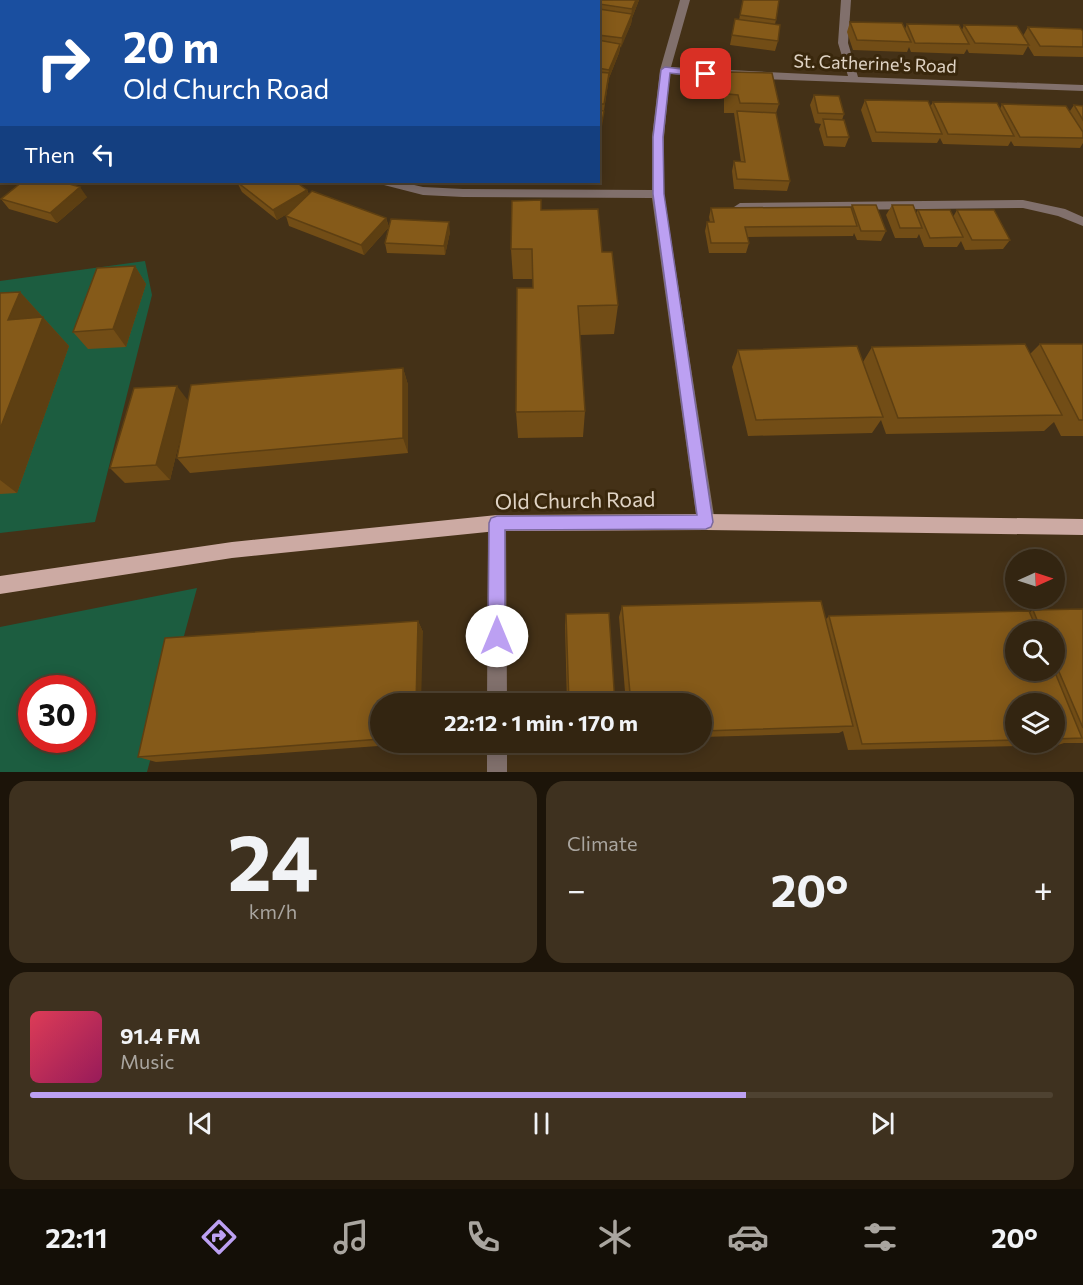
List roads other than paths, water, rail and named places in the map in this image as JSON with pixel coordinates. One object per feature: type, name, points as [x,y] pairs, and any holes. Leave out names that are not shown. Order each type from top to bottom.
[{"type":"main road","name":"Old Church Road","points":[[0,585],[232,550],[497,523],[706,522],[1083,527]]},
{"type":"street","points":[[685,0],[665,70],[658,137],[658,194],[706,522]]},
{"type":"street","points":[[846,0],[843,43],[854,80]]},
{"type":"street","name":"St. Catherine's Road","points":[[665,70],[706,74],[1083,88]]},
{"type":"street","points":[[392,183],[423,190],[463,193],[658,194]]},
{"type":"street","points":[[740,207],[1023,204],[1061,212],[1083,222]]},
{"type":"street","points":[[497,523],[497,693]]},
{"type":"street","points":[[497,753],[497,772]]}]
